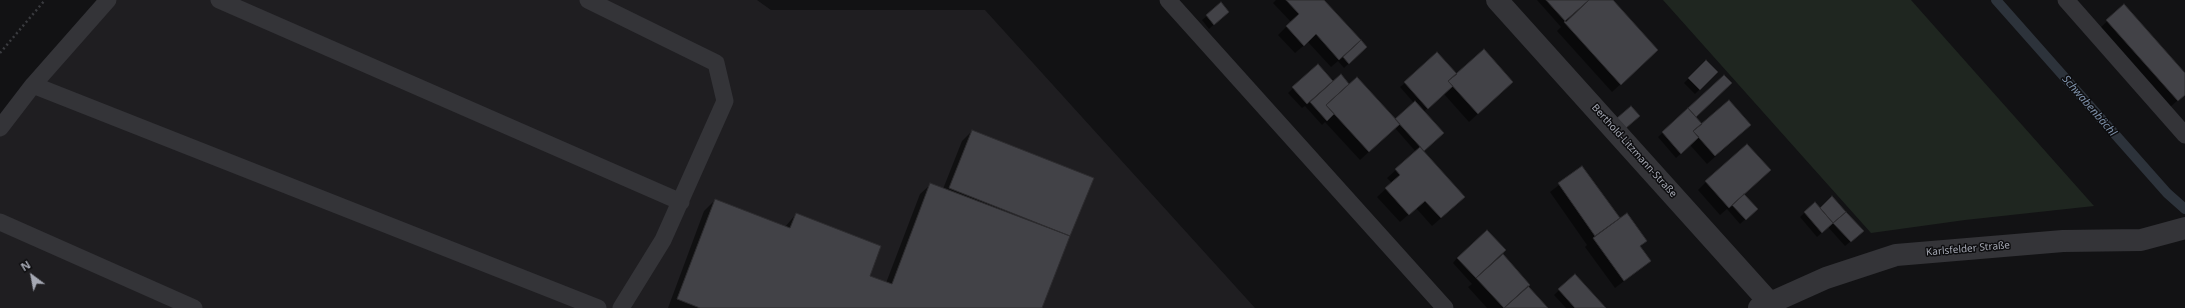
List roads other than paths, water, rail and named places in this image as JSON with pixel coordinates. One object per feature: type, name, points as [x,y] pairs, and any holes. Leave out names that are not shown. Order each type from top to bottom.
[{"type":"street","name":"Berthold-Litzmann-Straße","points":[[1497,0],[1765,306]]},
{"type":"street","name":"Karlsfelder Straße","points":[[1765,306],[1826,278],[1896,255],[2063,241],[2141,240],[2185,228]]},
{"type":"lane","points":[[0,128],[33,85],[108,0]]},
{"type":"lane","points":[[219,0],[681,202]]},
{"type":"lane","points":[[588,0],[716,63],[725,101],[663,240],[621,308]]},
{"type":"lane","points":[[1168,0],[1445,308]]},
{"type":"lane","points":[[2066,0],[2185,135]]},
{"type":"lane","points":[[33,85],[598,308]]},
{"type":"lane","points":[[0,222],[194,308]]},
{"type":"waterway","name":"Schwabenbächl","points":[[1996,0],[2167,193],[2185,209]]}]
